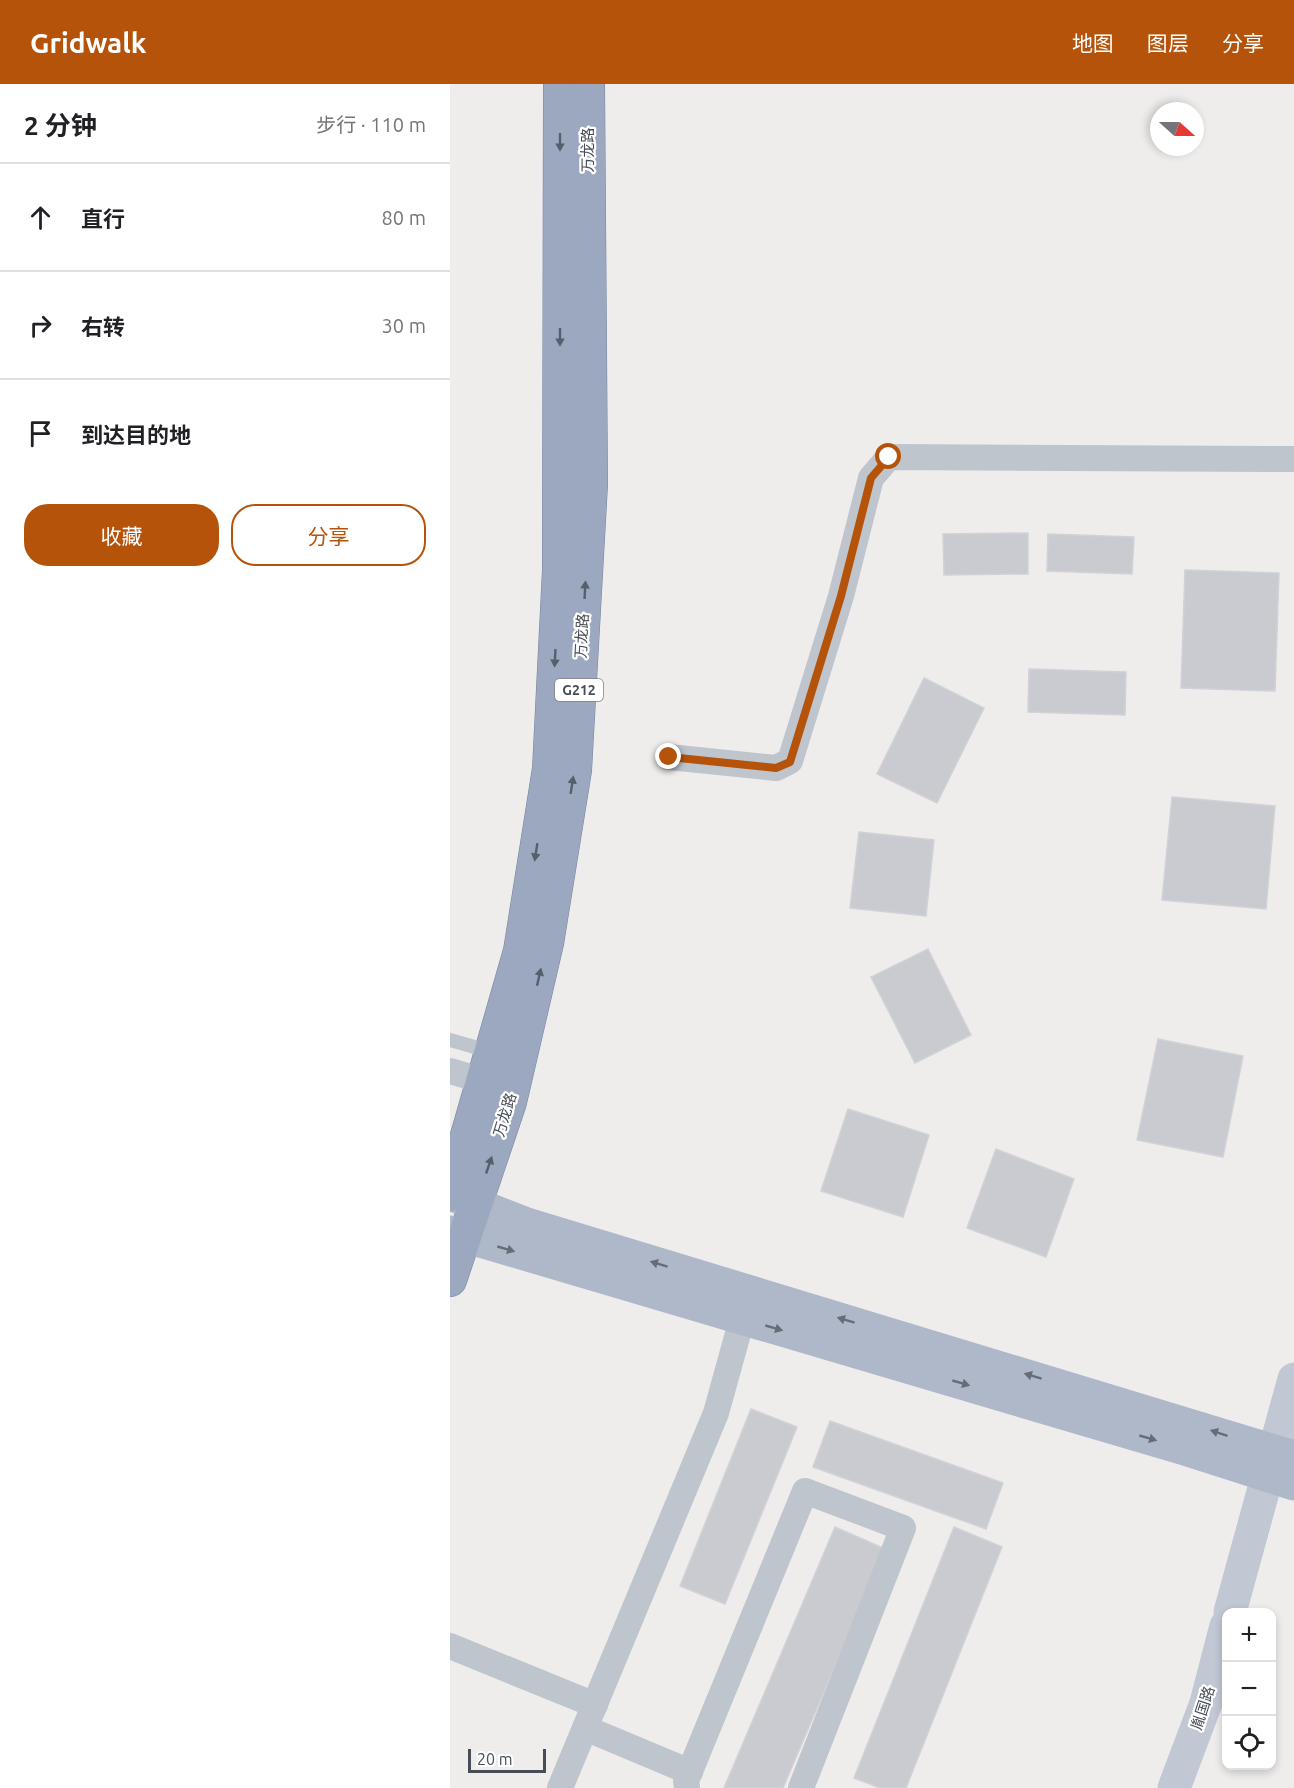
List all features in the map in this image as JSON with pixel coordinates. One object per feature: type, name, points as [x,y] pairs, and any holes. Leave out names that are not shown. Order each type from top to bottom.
[{"type":"highway","name":"万龙路","points":[[450,1280],[457,1234],[459,1198],[510,1102],[498,1065],[520,951],[549,769],[559,570],[560,84]]},
{"type":"highway","name":"万龙路","points":[[498,1065],[547,943],[575,770],[591,484],[588,84]]},
{"type":"main road","points":[[459,1198],[527,1224],[1283,1467]]},
{"type":"main road","points":[[457,1234],[742,1319],[1283,1467]]},
{"type":"main road","points":[[1231,1608],[1283,1467],[1294,1379]]},
{"type":"main road","name":"胤国路","points":[[1174,1788],[1206,1702],[1222,1644]]},
{"type":"street","points":[[669,757],[776,768],[790,762],[841,596],[871,478],[889,457],[1294,459]]},
{"type":"street","points":[[450,1071],[498,1065]]},
{"type":"street","points":[[560,1788],[716,1413],[742,1319]]},
{"type":"street","points":[[450,1647],[590,1717],[689,1780],[806,1491],[903,1528],[801,1788]]},
{"type":"lane","points":[[450,1040],[498,1065]]},
{"type":"building","points":[[1028,533],[1028,574],[944,575],[943,534]]},
{"type":"building","points":[[1048,534],[1134,537],[1132,574],[1047,571]]},
{"type":"building","points":[[1185,570],[1279,573],[1275,691],[1181,688]]},
{"type":"building","points":[[1029,669],[1126,672],[1125,715],[1028,712]]},
{"type":"building","points":[[924,678],[984,708],[937,803],[877,774]]},
{"type":"building","points":[[1172,797],[1275,806],[1266,909],[1162,900]]},
{"type":"building","points":[[859,832],[934,840],[926,916],[850,908]]},
{"type":"building","points":[[928,949],[971,1035],[915,1063],[871,977]]},
{"type":"building","points":[[1158,1039],[1243,1056],[1223,1157],[1137,1140]]},
{"type":"building","points":[[848,1109],[929,1135],[903,1217],[821,1191]]},
{"type":"building","points":[[996,1149],[1074,1179],[1046,1257],[967,1228]]},
{"type":"building","points":[[751,1409],[797,1427],[725,1604],[680,1586]]},
{"type":"building","points":[[830,1421],[1003,1483],[986,1529],[813,1467]]},
{"type":"building","points":[[835,1527],[885,1549],[783,1788],[724,1788]]},
{"type":"building","points":[[954,1527],[1002,1547],[906,1788],[880,1788],[854,1778]]},
{"type":"route","points":[[669,757],[776,768],[790,762],[841,596],[871,478],[889,457]]}]
